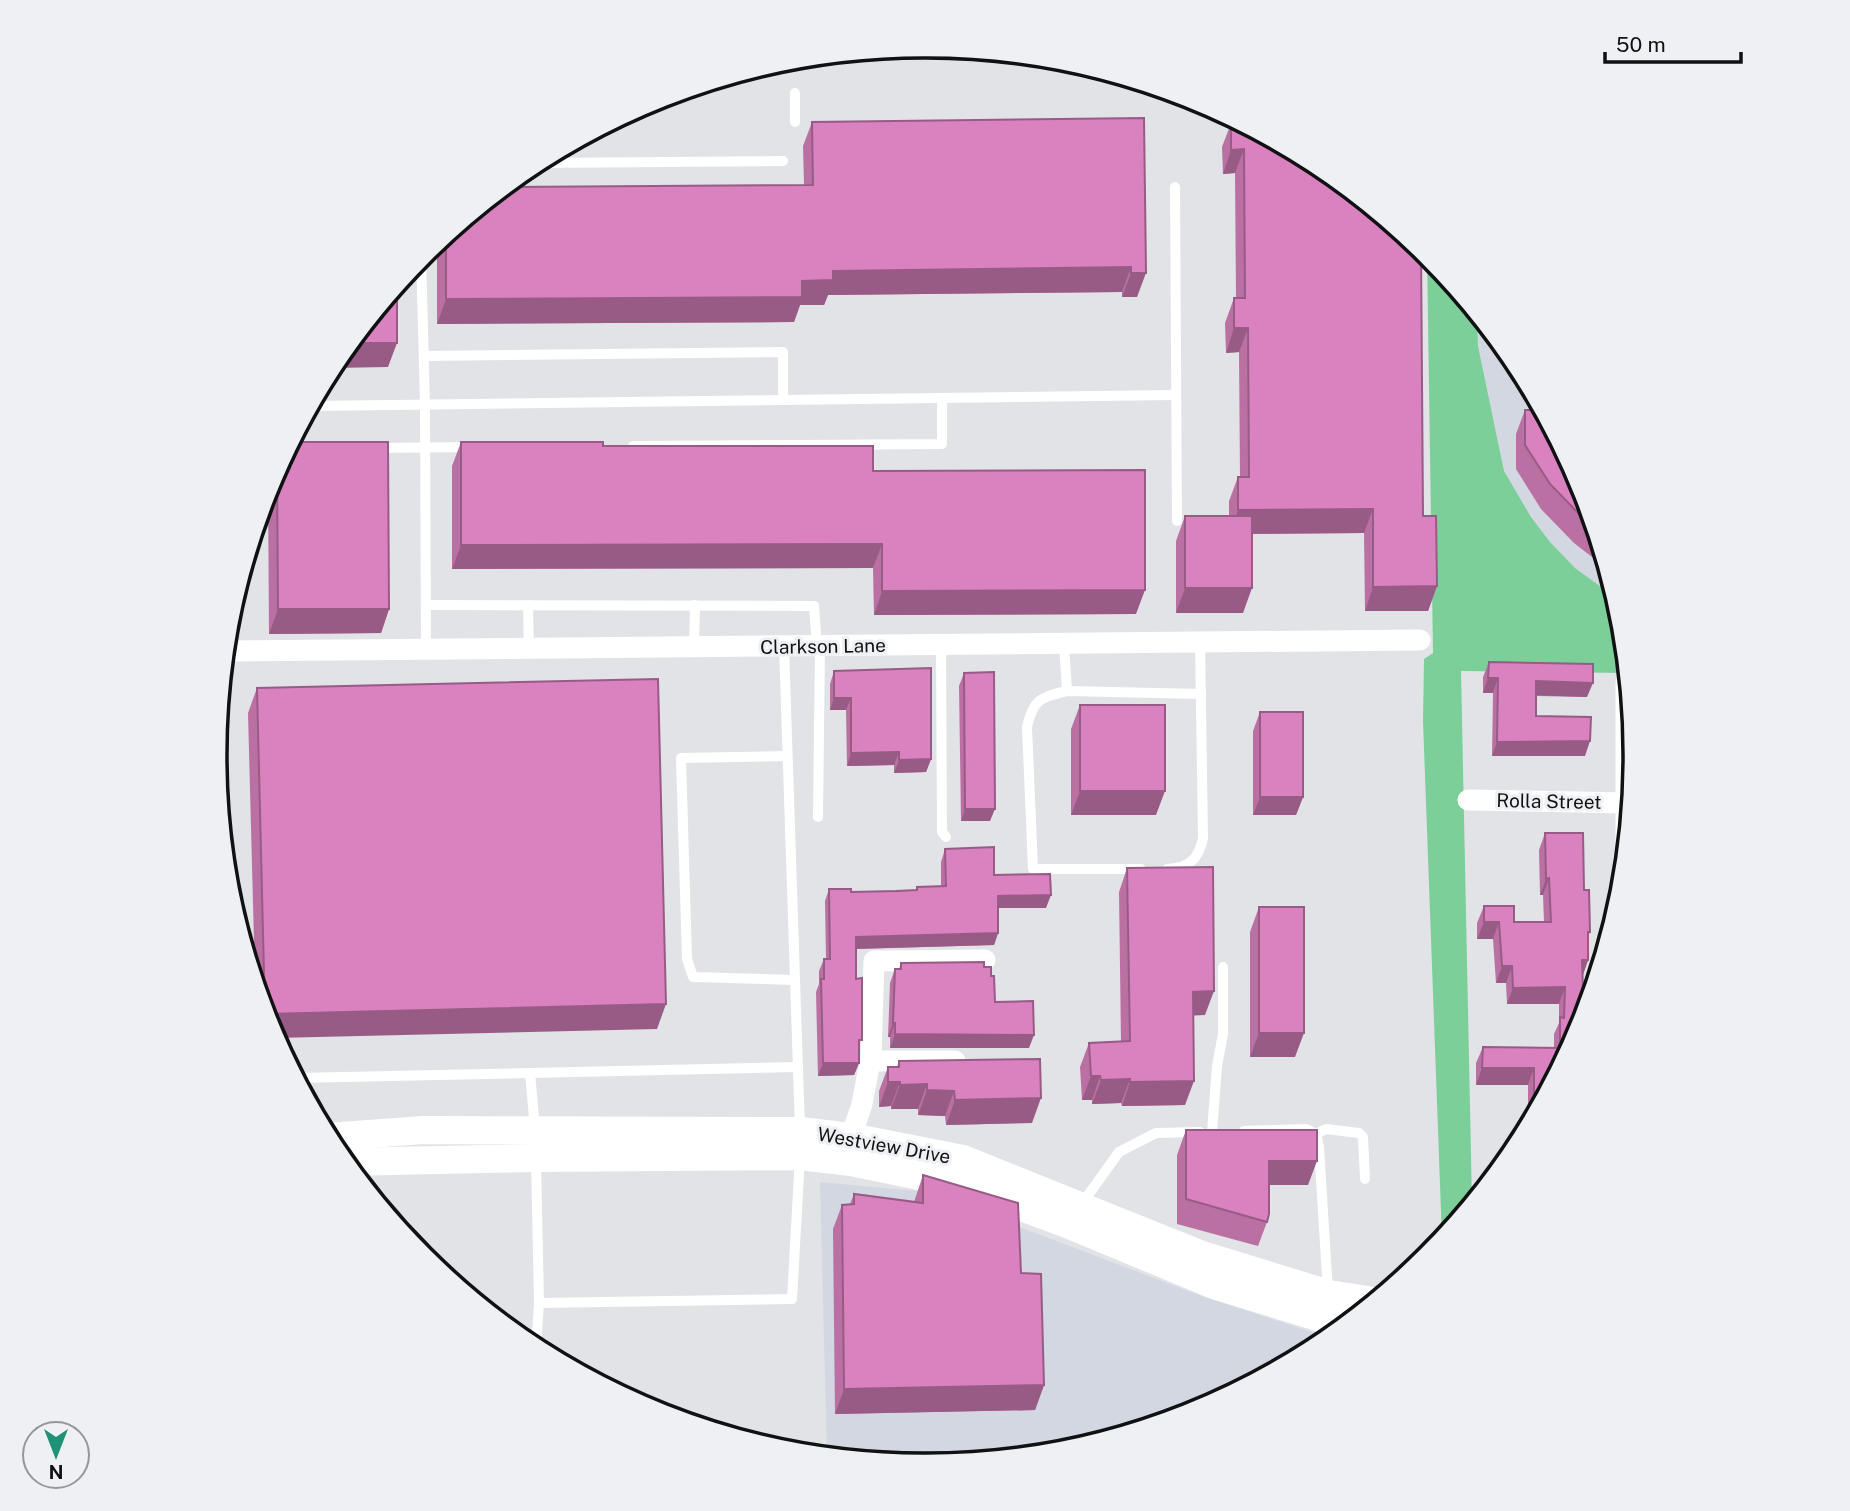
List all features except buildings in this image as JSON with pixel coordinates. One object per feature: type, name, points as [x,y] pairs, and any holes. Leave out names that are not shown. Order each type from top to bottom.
[{"type":"main road","name":"Westview Drive","points":[[341,1136],[423,1130],[535,1144]]},
{"type":"main road","name":"Westview Drive","points":[[358,1161],[535,1144],[800,1144],[851,1137],[963,1159],[1202,1255],[1329,1294],[1362,1299]]},
{"type":"main road","name":"Westview Drive","points":[[800,1144],[851,1162],[963,1185],[1072,1226],[1214,1285],[1334,1320]]},
{"type":"street","name":"Clarkson Lane","points":[[235,651],[1420,640]]},
{"type":"street","name":"Rolla Street","points":[[1468,800],[1621,803]]},
{"type":"street","points":[[851,1137],[862,1104],[870,1061],[874,961],[985,960]]},
{"type":"street","points":[[870,1061],[982,1061]]},
{"type":"lane","points":[[795,93],[795,122]]},
{"type":"lane","points":[[557,163],[783,161]]},
{"type":"lane","points":[[1175,187],[1177,521]]},
{"type":"lane","points":[[422,273],[426,650]]},
{"type":"lane","points":[[424,356],[783,352],[783,400]]},
{"type":"lane","points":[[322,406],[1176,395]]},
{"type":"lane","points":[[621,446],[942,444],[942,398]]},
{"type":"lane","points":[[356,449],[481,447]]},
{"type":"lane","points":[[426,605],[814,606],[818,646],[818,817]]},
{"type":"lane","points":[[528,605],[529,649]]},
{"type":"lane","points":[[694,647],[695,605]]},
{"type":"lane","points":[[1200,642],[1201,694],[1203,838],[1200,852],[1193,862],[1177,869],[1033,869],[1027,727],[1031,707],[1046,695],[1067,691],[1201,694]]},
{"type":"lane","points":[[1065,643],[1067,691]]},
{"type":"lane","points":[[941,645],[942,832],[946,837]]},
{"type":"lane","points":[[539,1303],[792,1299],[800,1144],[784,646]]},
{"type":"lane","points":[[787,757],[681,758],[687,959],[693,977],[795,980]]},
{"type":"lane","points":[[1212,1132],[1217,1066],[1223,1034],[1223,967]]},
{"type":"lane","points":[[307,1078],[798,1067]]},
{"type":"lane","points":[[530,1073],[535,1144],[539,1303],[537,1336]]},
{"type":"lane","points":[[1239,1131],[1306,1129],[1316,1134]]},
{"type":"lane","points":[[1316,1134],[1326,1129],[1359,1133],[1363,1137],[1365,1179]]},
{"type":"lane","points":[[1081,1205],[1119,1152],[1156,1133],[1225,1131]]},
{"type":"lane","points":[[1316,1134],[1329,1294]]},
{"type":"shaded area","points":[[1477,329],[1505,368],[1551,447],[1586,531],[1602,587],[1575,568],[1550,542],[1531,517],[1504,471],[1478,346]]},
{"type":"shaded area","points":[[820,1182],[927,1192],[1204,1297],[1317,1333],[1274,1360],[1192,1400],[1149,1416],[1061,1440],[971,1452],[879,1452],[827,1446]]},
{"type":"green space","points":[[1427,272],[1477,329],[1478,346],[1504,471],[1531,517],[1550,542],[1575,568],[1602,587],[1618,673],[1461,671],[1472,1189],[1441,1225],[1423,721],[1424,659],[1433,653]]}]
